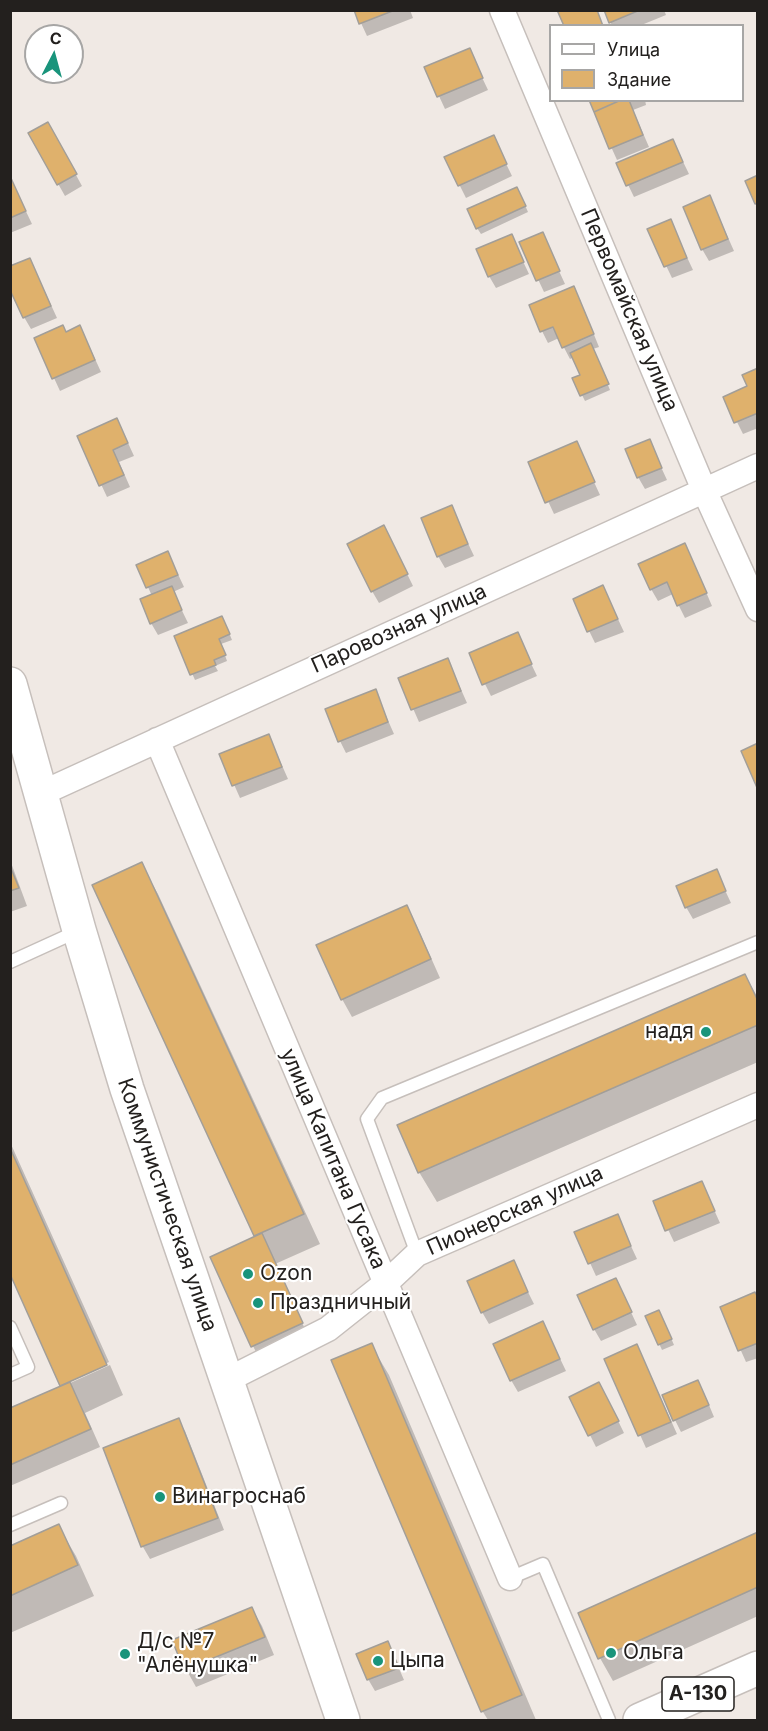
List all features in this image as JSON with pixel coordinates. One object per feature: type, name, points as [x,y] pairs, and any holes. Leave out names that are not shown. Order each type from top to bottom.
[{"type":"main road","name":"Коммунистическая улица","points":[[10,684],[79,930],[127,1089],[343,1720]]},
{"type":"main road","name":"А-130","points":[[640,1720],[758,1668]]},
{"type":"street","name":"Первомайская улица","points":[[502,10],[704,490],[758,609]]},
{"type":"street","name":"Паровозная улица","points":[[40,794],[758,466]]},
{"type":"street","name":"улица Капитана Гусака","points":[[157,740],[510,1578]]},
{"type":"street","name":"Пионерская улица","points":[[227,1380],[328,1329],[386,1283],[417,1254],[758,1105]]},
{"type":"lane","points":[[10,962],[79,930]]},
{"type":"lane","points":[[417,1254],[367,1119],[382,1098],[758,942]]},
{"type":"lane","points":[[10,1327],[28,1367],[10,1375]]},
{"type":"lane","points":[[10,1525],[61,1503]]},
{"type":"lane","points":[[510,1578],[543,1564],[609,1720]]},
{"type":"building","points":[[354,10],[395,10],[359,24]]},
{"type":"building","points":[[557,10],[597,10],[602,24],[563,24]]},
{"type":"building","points":[[604,10],[640,10],[609,23]]},
{"type":"building","points":[[470,48],[483,78],[437,97],[424,67]]},
{"type":"building","points":[[590,102],[616,102],[594,112]]},
{"type":"building","points":[[616,102],[630,102],[643,135],[609,149],[594,112]]},
{"type":"building","points":[[48,122],[77,174],[57,185],[28,133]]},
{"type":"building","points":[[494,135],[507,164],[458,186],[444,157]]},
{"type":"building","points":[[673,139],[683,162],[626,186],[616,163]]},
{"type":"building","points":[[758,175],[758,203],[755,204],[745,181]]},
{"type":"building","points":[[10,176],[26,211],[10,218]]},
{"type":"building","points":[[517,187],[526,206],[476,229],[467,209]]},
{"type":"building","points":[[710,195],[728,239],[701,250],[683,207]]},
{"type":"building","points":[[671,219],[687,258],[664,267],[647,229]]},
{"type":"building","points":[[543,232],[560,271],[536,281],[519,242]]},
{"type":"building","points":[[512,234],[524,262],[488,277],[476,249]]},
{"type":"building","points":[[30,258],[51,306],[23,318],[10,290],[10,266]]},
{"type":"building","points":[[574,286],[594,334],[562,348],[553,327],[540,332],[529,305]]},
{"type":"building","points":[[63,325],[66,332],[80,325],[95,360],[52,379],[34,338]]},
{"type":"building","points":[[591,343],[609,384],[580,396],[572,378],[580,375],[570,353]]},
{"type":"building","points":[[758,368],[758,413],[734,423],[723,397],[747,386],[742,375]]},
{"type":"building","points":[[117,418],[128,443],[113,450],[124,475],[99,486],[77,436]]},
{"type":"building","points":[[650,439],[662,468],[637,478],[625,449]]},
{"type":"building","points":[[577,441],[595,482],[545,503],[528,462]]},
{"type":"building","points":[[452,505],[468,544],[437,557],[421,518]]},
{"type":"building","points":[[384,525],[408,574],[371,592],[347,544]]},
{"type":"building","points":[[685,543],[707,593],[677,606],[667,582],[650,590],[638,564]]},
{"type":"building","points":[[168,551],[178,575],[146,588],[136,565]]},
{"type":"building","points":[[603,585],[618,619],[587,632],[573,599]]},
{"type":"building","points":[[172,586],[182,610],[150,624],[140,599]]},
{"type":"building","points":[[222,616],[230,634],[219,639],[226,655],[214,660],[216,665],[190,675],[174,636]]},
{"type":"building","points":[[518,632],[532,664],[482,685],[469,653]]},
{"type":"building","points":[[448,658],[461,691],[411,710],[398,678]]},
{"type":"building","points":[[376,689],[388,722],[338,742],[325,709]]},
{"type":"building","points":[[269,734],[282,767],[232,786],[219,754]]},
{"type":"building","points":[[758,743],[758,790],[741,751]]},
{"type":"building","points":[[142,862],[304,1214],[254,1236],[92,885]]},
{"type":"building","points":[[10,866],[19,888],[10,891]]},
{"type":"building","points":[[717,869],[726,891],[685,908],[676,886]]},
{"type":"building","points":[[407,905],[431,959],[341,1000],[316,945]]},
{"type":"building","points":[[745,974],[758,1001],[758,1025],[418,1173],[397,1125]]},
{"type":"building","points":[[10,1148],[107,1365],[60,1386],[10,1274]]},
{"type":"building","points":[[702,1181],[715,1211],[665,1231],[653,1201]]},
{"type":"building","points":[[618,1214],[631,1246],[588,1264],[574,1232]]},
{"type":"building","points":[[262,1233],[303,1323],[251,1347],[210,1257]]},
{"type":"building","points":[[514,1260],[528,1292],[481,1313],[467,1281]]},
{"type":"building","points":[[616,1278],[632,1312],[593,1330],[577,1295]]},
{"type":"building","points":[[755,1292],[758,1298],[758,1343],[738,1351],[720,1307]]},
{"type":"building","points":[[659,1310],[672,1339],[658,1345],[645,1316]]},
{"type":"building","points":[[543,1321],[560,1359],[510,1381],[493,1344]]},
{"type":"building","points":[[372,1343],[522,1695],[481,1712],[331,1360]]},
{"type":"building","points":[[637,1344],[671,1422],[638,1436],[604,1359]]},
{"type":"building","points":[[698,1380],[709,1405],[673,1421],[662,1395]]},
{"type":"building","points":[[70,1382],[91,1429],[10,1465],[10,1408]]},
{"type":"building","points":[[599,1382],[619,1421],[588,1436],[569,1397]]},
{"type":"building","points":[[179,1418],[218,1518],[141,1547],[103,1448]]},
{"type":"building","points":[[59,1524],[78,1565],[10,1596],[10,1546]]},
{"type":"building","points":[[758,1532],[758,1587],[598,1659],[578,1613]]},
{"type":"building","points":[[252,1607],[265,1637],[184,1670],[172,1640]]},
{"type":"building","name":"Цыпа","points":[[388,1641],[399,1668],[367,1680],[356,1654]]},
{"type":"place","name":"надя","points":[[706,1032]]},
{"type":"place","name":"Ozon","points":[[248,1274]]},
{"type":"place","name":"Праздничный","points":[[258,1303]]},
{"type":"place","name":"Винагроснаб","points":[[160,1497]]},
{"type":"place","name":"Ольга","points":[[611,1653]]},
{"type":"place","name":"Д/с №7 \"Алёнушка\"","points":[[125,1654]]},
{"type":"place","name":"Цыпа","points":[[378,1661]]}]
